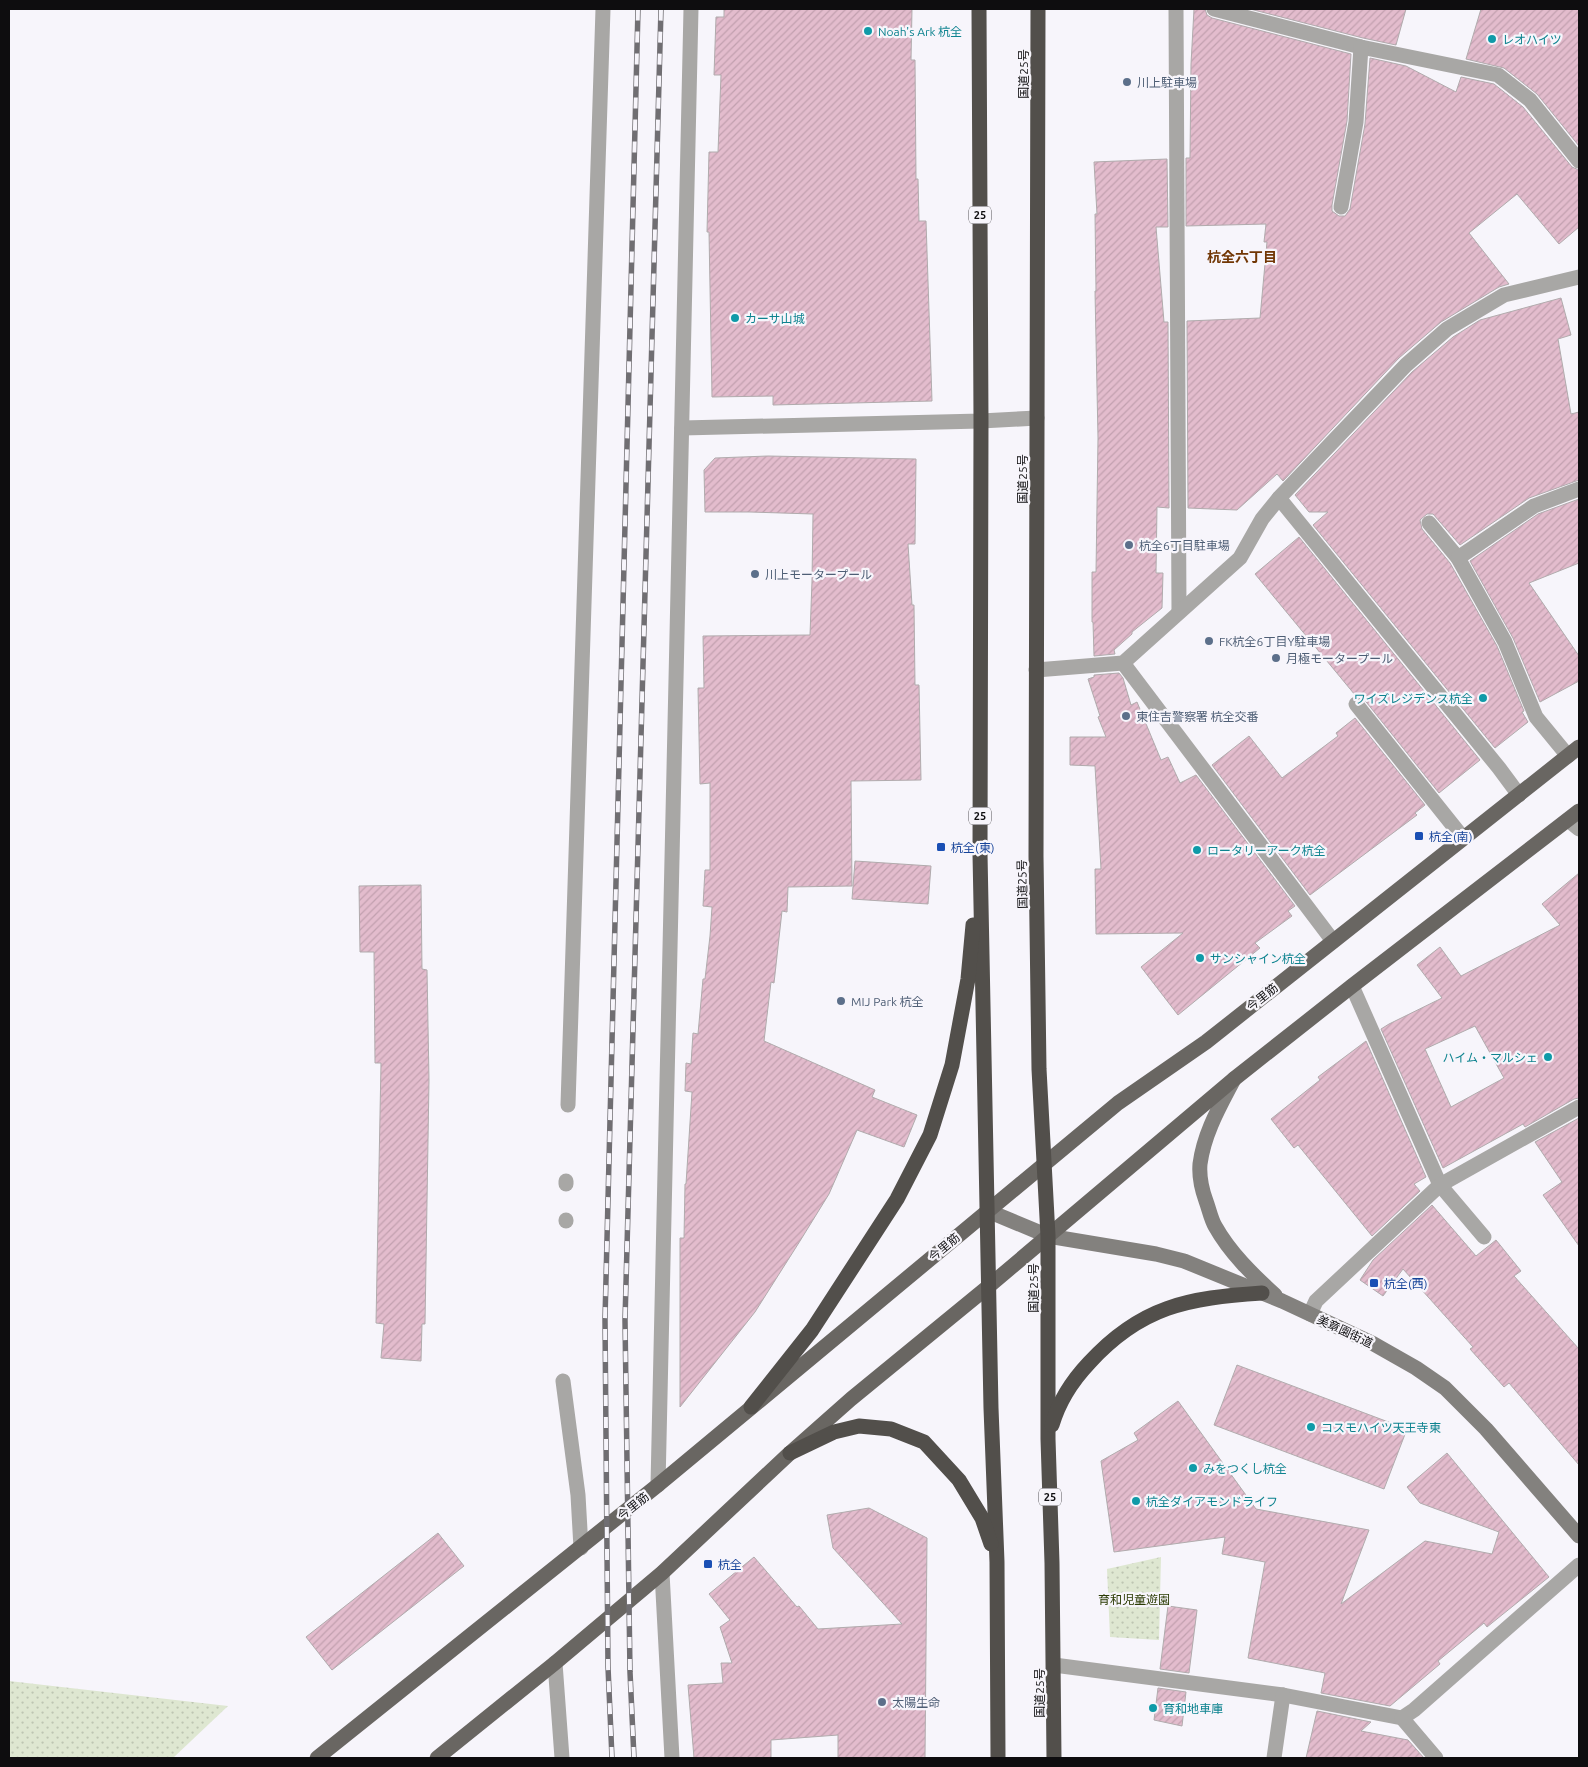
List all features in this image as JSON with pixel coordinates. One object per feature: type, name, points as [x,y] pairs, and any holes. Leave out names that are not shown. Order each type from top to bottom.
[{"type":"highway","name":"25","points":[[979,9],[981,421],[980,854],[991,1408],[997,1562],[998,1758]]},
{"type":"highway","name":"国道25号","points":[[1038,9],[1036,670],[1039,1069],[1048,1236],[1048,1439],[1054,1665],[1054,1758]]},
{"type":"highway","points":[[751,1406],[817,1322],[897,1199],[930,1135],[952,1065],[968,979],[980,854]]},
{"type":"highway","points":[[1048,1439],[1054,1416],[1065,1394],[1080,1373],[1101,1350],[1128,1327],[1159,1311],[1184,1303],[1218,1296],[1262,1293]]},
{"type":"highway","points":[[790,1453],[834,1432],[859,1426],[891,1429],[924,1442],[958,1480],[982,1518],[997,1562]]},
{"type":"main road","name":"今里筋","points":[[317,1758],[582,1548],[1118,1103],[1206,1042],[1574,751]]},
{"type":"main road","points":[[437,1758],[555,1663],[662,1573],[790,1453],[851,1399],[989,1286],[1234,1079],[1352,986],[1576,820]]},
{"type":"street","points":[[568,1105],[603,9]]},
{"type":"street","points":[[658,1485],[691,9]]},
{"type":"street","points":[[1176,9],[1179,612]]},
{"type":"street","points":[[1214,9],[1361,47],[1498,75],[1530,100],[1579,161]]},
{"type":"street","points":[[1341,207],[1356,122],[1361,47]]},
{"type":"street","points":[[1036,670],[1123,662],[1240,558],[1262,519],[1279,498],[1406,365],[1447,329],[1504,295],[1574,278],[1579,268]]},
{"type":"street","points":[[682,428],[1037,418]]},
{"type":"street","points":[[1458,558],[1534,506],[1579,489]]},
{"type":"street","points":[[1279,498],[1493,760],[1519,795]]},
{"type":"street","points":[[1429,523],[1458,558],[1506,642],[1536,717],[1574,751]]},
{"type":"street","points":[[1123,662],[1333,941]]},
{"type":"street","points":[[1356,704],[1463,838]]},
{"type":"street","points":[[1352,986],[1440,1185],[1484,1237]]},
{"type":"street","points":[[1234,1079],[1211,1122],[1203,1147],[1200,1166],[1202,1189],[1214,1225],[1230,1249],[1256,1278],[1282,1301]]},
{"type":"street","points":[[1310,1314],[1316,1301],[1440,1185],[1579,1107]]},
{"type":"street","name":"美章園街道","points":[[988,1211],[1048,1236],[1156,1254],[1184,1261],[1282,1301],[1372,1343],[1416,1368],[1445,1388],[1486,1429],[1579,1536]]},
{"type":"street","points":[[563,1381],[578,1495],[582,1548]]},
{"type":"street","points":[[1402,1718],[1414,1710],[1579,1564]]},
{"type":"street","points":[[662,1573],[672,1758]]},
{"type":"street","points":[[555,1663],[562,1758]]},
{"type":"street","points":[[1054,1665],[1283,1695],[1402,1718],[1436,1758]]},
{"type":"street","points":[[1274,1758],[1283,1695]]},
{"type":"green space","name":"育和児童遊園","points":[[1161,1557],[1159,1640],[1110,1637],[1107,1569]]},
{"type":"green space","points":[[9,1681],[228,1706],[173,1758],[9,1758]]},
{"type":"building","points":[[724,9],[912,9],[911,60],[915,60],[916,179],[918,179],[919,221],[926,221],[932,401],[773,405],[773,396],[712,397],[709,232],[707,232],[709,152],[718,152],[721,75],[714,75],[716,17],[724,17]]},
{"type":"building","points":[[1194,9],[1205,9],[1207,15],[1212,18],[1351,54],[1347,121],[1332,205],[1332,211],[1339,216],[1345,216],[1350,209],[1365,124],[1370,58],[1406,66],[1456,92],[1461,77],[1494,84],[1523,107],[1572,167],[1579,170],[1579,227],[1559,244],[1517,194],[1469,233],[1509,284],[1499,287],[1441,322],[1399,358],[1283,481],[1277,474],[1237,510],[1188,508],[1187,321],[1260,318],[1267,242],[1264,242],[1266,224],[1186,226],[1186,158],[1190,158],[1191,64]]},
{"type":"building","points":[[1250,9],[1406,9],[1396,45]]},
{"type":"building","points":[[1481,9],[1579,9],[1579,146],[1537,94],[1504,68],[1466,59]]},
{"type":"building","points":[[1167,159],[1168,227],[1156,227],[1164,322],[1168,322],[1169,508],[1157,507],[1156,573],[1163,573],[1162,608],[1132,632],[1114,650],[1115,654],[1094,656],[1092,572],[1096,572],[1098,438],[1095,291],[1095,214],[1097,214],[1094,162]]},
{"type":"building","points":[[1561,298],[1571,335],[1558,339],[1571,414],[1579,412],[1579,480],[1529,498],[1460,545],[1433,514],[1427,514],[1420,520],[1422,529],[1450,563],[1497,646],[1524,711],[1522,712],[1528,722],[1495,748],[1313,525],[1328,512],[1309,512],[1295,495],[1412,372],[1453,337],[1480,320]]},
{"type":"building","points":[[768,456],[916,459],[915,544],[908,544],[912,605],[914,605],[915,685],[919,685],[921,780],[851,781],[852,886],[788,887],[787,912],[782,911],[774,983],[771,982],[764,1041],[875,1090],[872,1097],[917,1115],[904,1147],[857,1130],[829,1194],[755,1312],[680,1407],[680,1238],[684,1238],[685,1184],[692,1092],[685,1091],[686,1063],[691,1064],[693,1033],[698,1034],[712,907],[703,906],[705,870],[710,870],[710,783],[700,784],[698,688],[704,688],[703,636],[810,635],[812,581],[813,514],[705,512],[704,470],[715,458]]},
{"type":"building","points":[[1579,499],[1579,563],[1529,583],[1579,656],[1579,681],[1540,702],[1513,638],[1470,561],[1538,514]]},
{"type":"building","points":[[1299,537],[1480,760],[1439,793],[1363,698],[1355,695],[1255,574]]},
{"type":"building","points":[[1119,673],[1123,678],[1131,705],[1137,702],[1161,760],[1168,757],[1180,783],[1196,775],[1295,906],[1288,911],[1292,916],[1255,943],[1260,948],[1178,1015],[1141,967],[1183,933],[1096,934],[1095,869],[1101,869],[1095,766],[1070,765],[1070,737],[1106,737],[1098,717],[1100,716],[1088,679],[1094,677],[1094,675]]},
{"type":"building","points":[[1355,718],[1425,805],[1415,813],[1417,815],[1310,895],[1212,765],[1249,736],[1282,778],[1338,736],[1336,733]]},
{"type":"building","points":[[855,861],[931,866],[928,904],[852,899]]},
{"type":"building","points":[[1579,873],[1579,1098],[1525,1127],[1523,1124],[1443,1168],[1381,1029],[1442,998],[1417,965],[1440,947],[1461,976],[1560,925],[1542,904]],"holes":[[[1475,1026],[1504,1078],[1451,1107],[1425,1049]]]},
{"type":"building","points":[[421,885],[422,969],[427,970],[429,1080],[425,1324],[422,1324],[421,1361],[381,1358],[384,1324],[376,1323],[381,1063],[375,1063],[374,952],[360,952],[359,886]]},
{"type":"building","points":[[1366,1041],[1426,1177],[1414,1184],[1420,1191],[1372,1236],[1298,1145],[1294,1148],[1271,1119],[1320,1080],[1318,1077]]},
{"type":"building","points":[[1579,1118],[1579,1246],[1543,1195],[1562,1182],[1535,1142]]},
{"type":"building","points":[[1432,1205],[1476,1256],[1496,1240],[1521,1271],[1514,1276],[1579,1349],[1579,1465],[1509,1383],[1504,1387],[1470,1349],[1473,1347],[1403,1269],[1383,1296],[1360,1280],[1373,1260]]},
{"type":"building","name":"コスモハイツ天王寺東","points":[[1237,1365],[1407,1429],[1384,1489],[1214,1425]]},
{"type":"building","points":[[1178,1401],[1256,1509],[1369,1530],[1341,1604],[1425,1541],[1492,1554],[1499,1532],[1420,1503],[1407,1487],[1447,1453],[1549,1577],[1487,1627],[1484,1623],[1438,1661],[1440,1664],[1390,1706],[1321,1693],[1325,1673],[1248,1658],[1265,1562],[1222,1554],[1225,1537],[1114,1552],[1101,1461],[1138,1440],[1134,1433]]},
{"type":"building","points":[[869,1508],[927,1538],[925,1758],[838,1758],[838,1735],[771,1740],[771,1758],[694,1758],[688,1685],[723,1683],[721,1663],[732,1663],[720,1627],[730,1620],[709,1594],[754,1557],[818,1629],[902,1624],[833,1548],[827,1515]]},
{"type":"building","points":[[438,1533],[464,1566],[332,1670],[306,1637]]},
{"type":"building","points":[[1168,1606],[1197,1610],[1189,1673],[1160,1669]]},
{"type":"building","points":[[1158,1688],[1186,1692],[1182,1726],[1154,1720]]},
{"type":"building","points":[[1317,1711],[1371,1722],[1361,1731],[1408,1740],[1424,1758],[1306,1758]]},
{"type":"railway","points":[[612,1758],[608,1667],[605,1319],[638,9]]},
{"type":"railway","points":[[634,1758],[630,1672],[625,1320],[661,9]]},
{"type":"place","name":"Noah's Ark 杭全","points":[[868,31]]},
{"type":"place","name":"レオハイツ","points":[[1492,39]]},
{"type":"place","name":"川上駐車場","points":[[1127,82]]},
{"type":"place","name":"カーサ山城","points":[[735,318]]},
{"type":"place","name":"杭全6丁目駐車場","points":[[1129,545]]},
{"type":"place","name":"川上モータープール","points":[[755,574]]},
{"type":"place","name":"FK杭全6丁目Y駐車場","points":[[1209,641]]},
{"type":"place","name":"月極モータープール","points":[[1276,658]]},
{"type":"place","name":"ワイズレジデンス杭全","points":[[1483,698]]},
{"type":"place","name":"東住吉警察署 杭全交番","points":[[1126,716]]},
{"type":"place","name":"杭全(南)","points":[[1419,836]]},
{"type":"place","name":"杭全(東)","points":[[941,847]]},
{"type":"place","name":"ロータリーアーク杭全","points":[[1197,850]]},
{"type":"place","name":"サンシャイン杭全","points":[[1200,958]]},
{"type":"place","name":"MIJ Park 杭全","points":[[841,1001]]},
{"type":"place","name":"ハイム・マルシェ","points":[[1548,1057]]},
{"type":"place","name":"杭全(西)","points":[[1374,1283]]},
{"type":"place","name":"コスモハイツ天王寺東","points":[[1311,1427]]},
{"type":"place","name":"みをつくし杭全","points":[[1193,1468]]},
{"type":"place","name":"杭全ダイアモンドライフ","points":[[1136,1501]]},
{"type":"place","name":"杭全","points":[[708,1564]]},
{"type":"place","name":"太陽生命","points":[[882,1702]]},
{"type":"place","name":"育和地車庫","points":[[1153,1708]]},
{"type":"district","name":"杭全六丁目","points":[[1242,257]]}]
